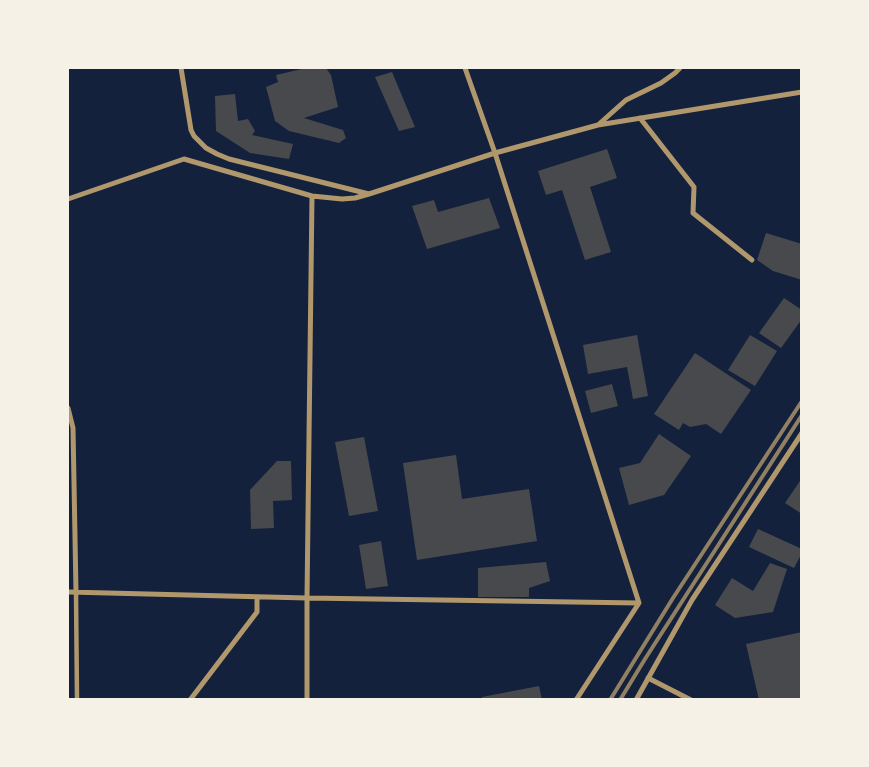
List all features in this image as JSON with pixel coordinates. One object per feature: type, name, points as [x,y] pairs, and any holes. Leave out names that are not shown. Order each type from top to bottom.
[{"type":"street","points":[[181,68],[191,130],[194,136],[206,148],[229,159],[369,194]]},
{"type":"street","points":[[465,68],[495,153],[639,603]]},
{"type":"street","points":[[598,125],[626,100],[661,83],[675,74],[680,68]]},
{"type":"street","points":[[68,199],[184,159],[312,196],[342,199],[355,198],[495,153],[598,125],[802,92]]},
{"type":"street","points":[[640,118],[694,186],[693,213],[752,260]]},
{"type":"street","points":[[307,700],[312,196]]},
{"type":"street","points":[[68,408],[73,428],[77,700]]},
{"type":"street","points":[[636,700],[692,600],[802,434]]},
{"type":"street","points":[[68,592],[639,603]]},
{"type":"street","points":[[190,700],[257,612],[257,597]]},
{"type":"street","points":[[576,700],[639,603]]},
{"type":"street","points":[[648,678],[691,700]]},
{"type":"building","points":[[306,68],[326,68],[331,75],[338,107],[304,118],[343,130],[346,138],[339,143],[289,131],[275,121],[266,87],[278,82],[276,75]]},
{"type":"building","points":[[392,72],[415,127],[399,131],[375,77]]},
{"type":"building","points":[[235,94],[238,121],[248,119],[255,131],[252,135],[293,144],[289,159],[250,153],[216,131],[215,96]]},
{"type":"building","points":[[607,149],[617,178],[590,187],[611,252],[585,260],[562,190],[546,195],[538,171]]},
{"type":"building","points":[[489,198],[500,228],[427,249],[412,206],[434,200],[438,212]]},
{"type":"building","points":[[766,233],[802,244],[802,280],[773,271],[757,260]]},
{"type":"building","points":[[784,298],[802,310],[802,319],[781,348],[759,333]]},
{"type":"building","points":[[637,335],[648,396],[633,399],[627,367],[588,374],[583,345]]},
{"type":"building","points":[[750,335],[777,351],[755,386],[728,370]]},
{"type":"building","points":[[695,353],[751,390],[721,434],[706,424],[690,427],[683,423],[679,430],[654,414]]},
{"type":"building","points":[[612,384],[618,406],[591,413],[585,391]]},
{"type":"building","points":[[659,434],[691,456],[664,495],[629,505],[619,468],[640,463]]},
{"type":"building","points":[[364,437],[378,511],[349,516],[335,442]]},
{"type":"building","points":[[456,455],[462,499],[529,489],[537,541],[417,560],[403,463]]},
{"type":"building","points":[[277,461],[291,461],[292,500],[273,501],[274,528],[251,529],[250,490]]},
{"type":"building","points":[[802,478],[802,514],[785,503]]},
{"type":"building","points":[[758,529],[802,549],[802,553],[794,568],[749,547]]},
{"type":"building","points":[[381,541],[388,586],[366,589],[359,545]]},
{"type":"building","points":[[546,562],[550,581],[529,588],[529,597],[478,597],[478,568]]},
{"type":"building","points":[[770,563],[787,569],[773,612],[735,618],[715,605],[732,578],[753,591]]},
{"type":"building","points":[[802,632],[802,700],[759,700],[746,644]]},
{"type":"building","points":[[539,686],[542,700],[482,700],[482,697]]},
{"type":"railway","points":[[610,700],[673,598],[802,401]]},
{"type":"railway","points":[[620,700],[802,415]]}]
